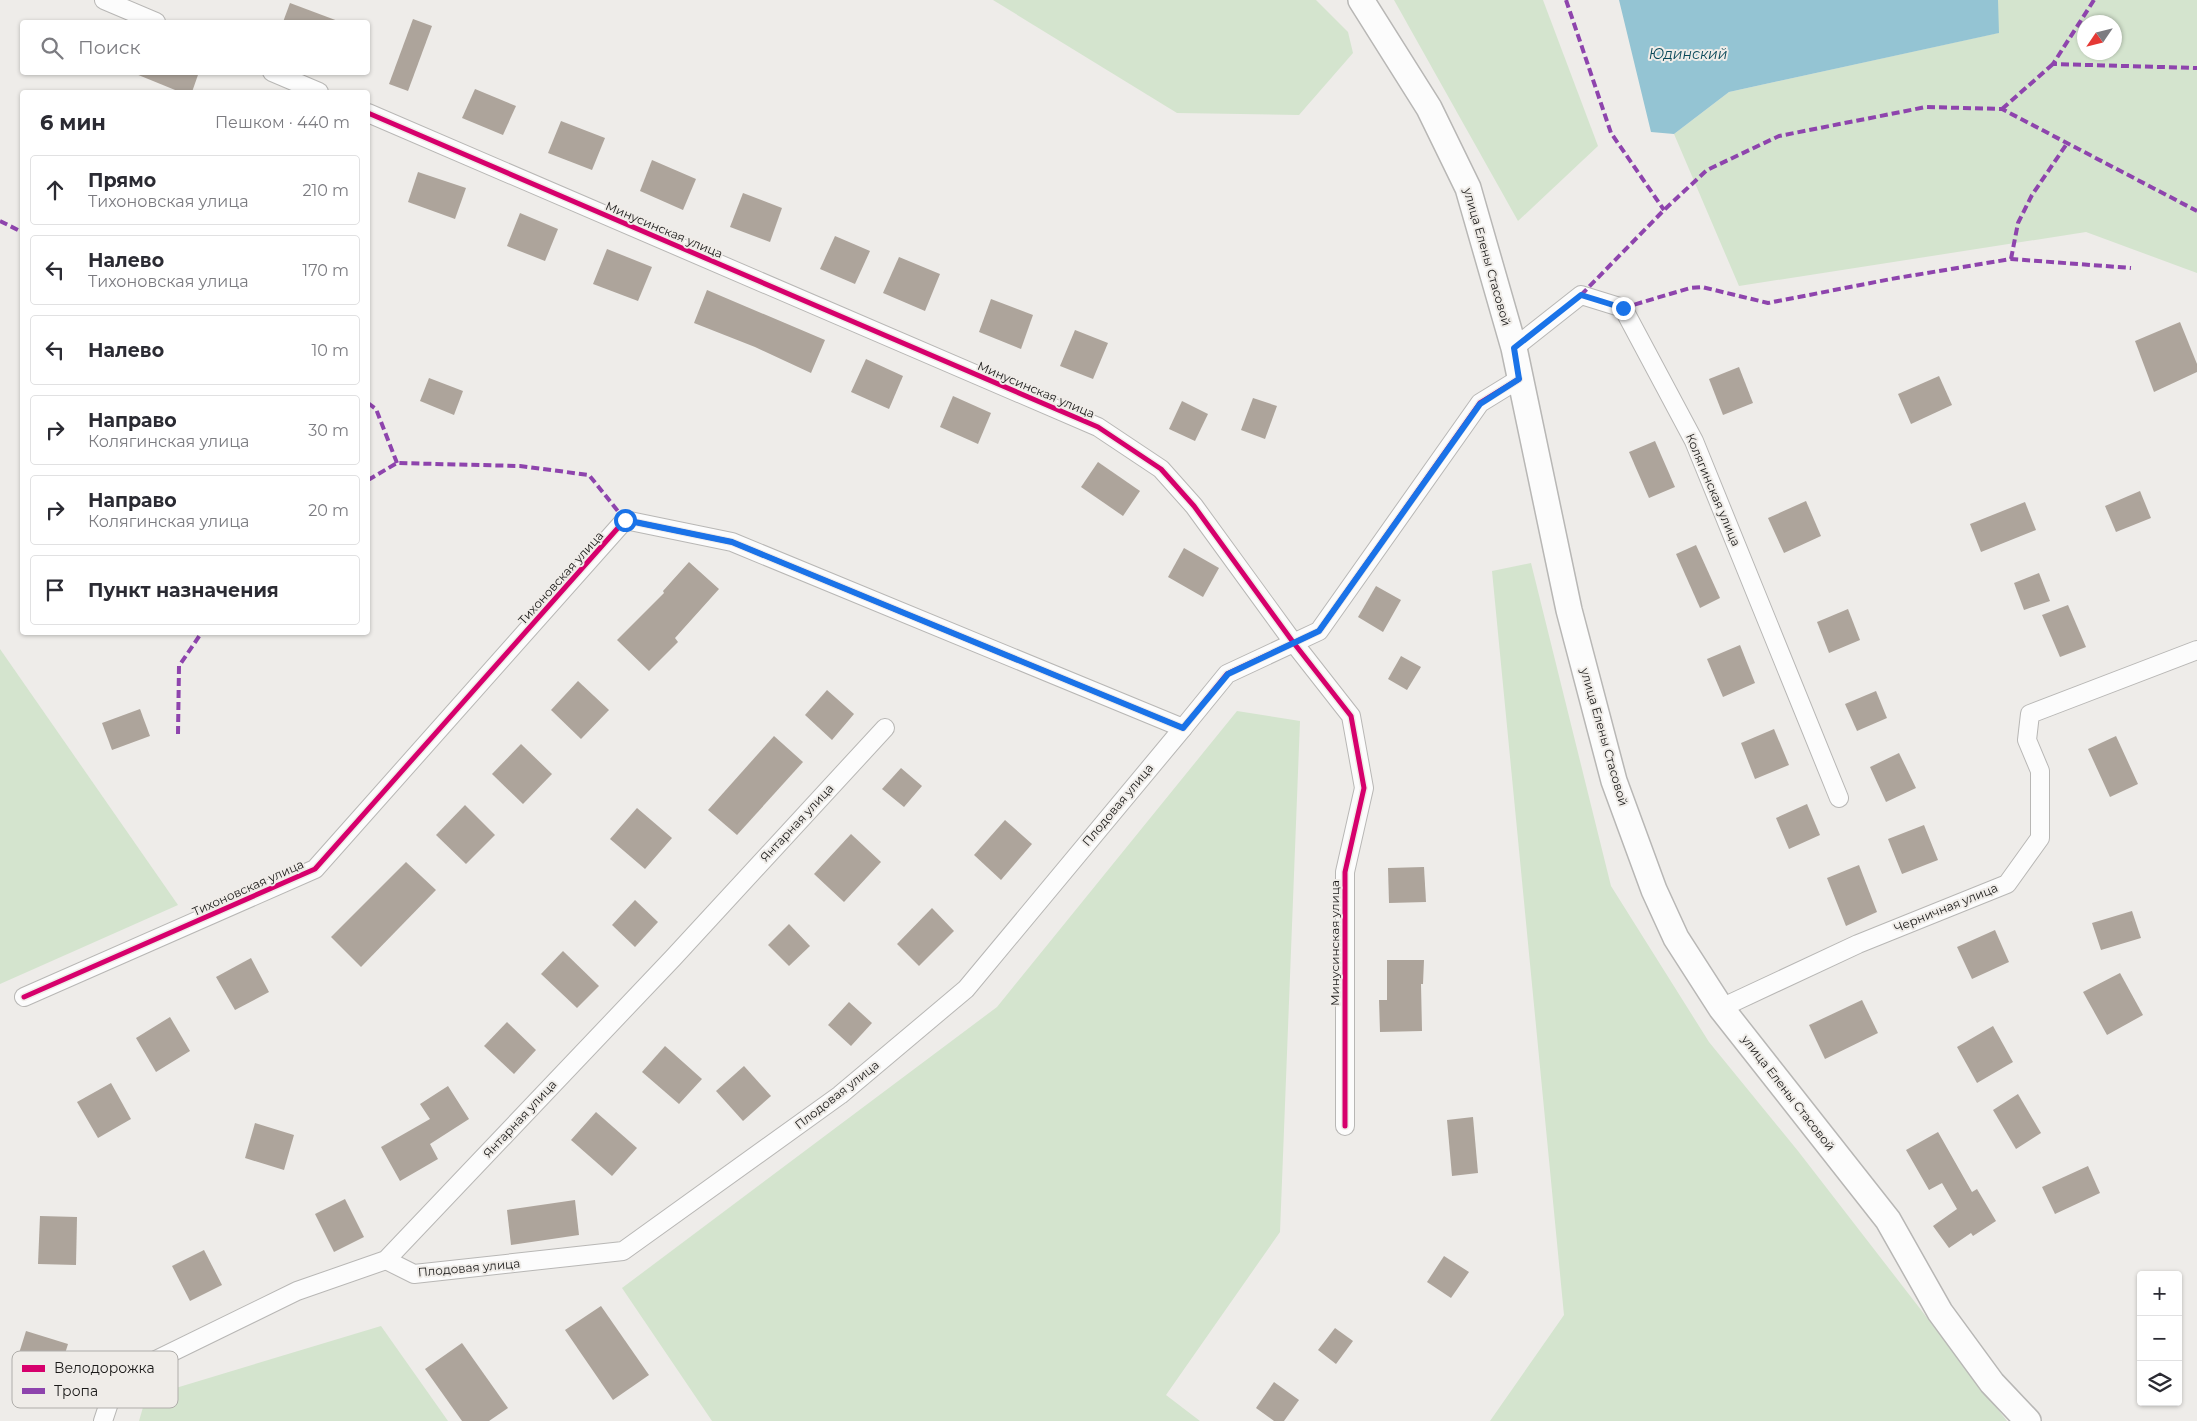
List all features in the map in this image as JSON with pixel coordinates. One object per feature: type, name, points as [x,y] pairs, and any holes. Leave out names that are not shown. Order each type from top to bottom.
[{"type":"main road","name":"улица Елены Стасовой","points":[[1361,0],[1429,108],[1468,188],[1514,348],[1519,379],[1570,610],[1614,781],[1654,890],[1676,938],[1721,1008],[1888,1220],[1940,1312],[1992,1383],[2028,1421]]},
{"type":"street","points":[[104,0],[151,20]]},
{"type":"street","points":[[279,75],[314,90]]},
{"type":"street","name":"Минусинская улица","points":[[370,115],[1098,427],[1161,469],[1194,506],[1293,642],[1351,716],[1364,788],[1345,872],[1346,1126]]},
{"type":"street","name":"Колягинская улица","points":[[1514,348],[1581,295],[1623,308],[1694,441],[1839,798]]},
{"type":"street","points":[[1183,728],[1228,674],[1319,631],[1480,404],[1519,379]]},
{"type":"street","name":"Тихоновская улица","points":[[24,997],[315,869],[625,520],[732,542],[1183,728]]},
{"type":"street","name":"Черничная улица","points":[[1721,1008],[1858,944],[2007,884],[2040,838],[2040,771],[2028,740],[2030,714],[2197,650]]},
{"type":"street","name":"Янтарная улица","points":[[174,1351],[296,1291],[386,1260],[666,965],[885,728]]},
{"type":"street","name":"Плодовая улица","points":[[386,1260],[414,1274],[623,1251],[840,1095],[966,989],[1183,728]]},
{"type":"street","name":"Янтарная улица","points":[[103,1421],[107,1408]]},
{"type":"green space","points":[[993,0],[1316,0],[1348,32],[1353,53],[1299,115],[1177,113]]},
{"type":"green space","points":[[1394,0],[1543,0],[1598,146],[1518,221]]},
{"type":"green space","points":[[1998,0],[2197,0],[2197,273],[2086,232],[1739,286],[1674,134],[1729,92],[1998,33]]},
{"type":"green space","points":[[1531,563],[1611,886],[1709,1042],[1798,1151],[2007,1421],[1490,1421],[1564,1315],[1492,571]]},
{"type":"green space","points":[[0,649],[178,905],[0,984]]},
{"type":"green space","points":[[1237,711],[1300,721],[1280,1232],[1166,1395],[1200,1421],[712,1421],[622,1288],[997,1007]]},
{"type":"green space","points":[[381,1326],[448,1421],[139,1421],[143,1408],[178,1408],[178,1387]]},
{"type":"water","name":"Юдинский","points":[[1619,0],[1998,0],[1999,33],[1729,92],[1674,134],[1651,132]]},
{"type":"building","points":[[290,3],[335,20],[284,20]]},
{"type":"building","points":[[413,19],[432,26],[408,91],[389,84]]},
{"type":"building","points":[[138,75],[198,75],[193,90],[175,90]]},
{"type":"building","points":[[475,89],[516,106],[503,135],[462,118]]},
{"type":"building","points":[[561,121],[605,138],[592,170],[548,153]]},
{"type":"building","points":[[652,160],[696,179],[683,210],[640,191]]},
{"type":"building","points":[[418,172],[466,188],[455,219],[408,202]]},
{"type":"building","points":[[743,193],[782,208],[770,242],[730,227]]},
{"type":"building","points":[[520,213],[558,229],[545,261],[507,246]]},
{"type":"building","points":[[835,236],[870,251],[855,284],[820,269]]},
{"type":"building","points":[[607,249],[652,267],[638,301],[593,284]]},
{"type":"building","points":[[899,257],[940,274],[925,311],[883,293]]},
{"type":"building","points":[[707,290],[825,340],[811,373],[755,347],[694,323]]},
{"type":"building","points":[[991,299],[1033,315],[1021,349],[979,332]]},
{"type":"building","points":[[2180,322],[2197,364],[2197,372],[2154,392],[2135,341]]},
{"type":"building","points":[[1075,330],[1108,343],[1093,379],[1060,366]]},
{"type":"building","points":[[866,359],[903,376],[889,409],[851,392]]},
{"type":"building","points":[[1739,367],[1753,403],[1723,415],[1709,379]]},
{"type":"building","points":[[1939,376],[1952,405],[1911,424],[1898,394]]},
{"type":"building","points":[[429,378],[463,391],[454,415],[420,401]]},
{"type":"building","points":[[953,396],[991,413],[978,444],[940,427]]},
{"type":"building","points":[[1253,398],[1277,406],[1265,439],[1241,430]]},
{"type":"building","points":[[1182,401],[1208,414],[1195,441],[1169,429]]},
{"type":"building","points":[[1655,441],[1675,487],[1649,498],[1629,452]]},
{"type":"building","points":[[1098,462],[1140,491],[1123,516],[1081,487]]},
{"type":"building","points":[[2140,491],[2151,518],[2116,532],[2105,506]]},
{"type":"building","points":[[1806,501],[1821,536],[1784,553],[1768,518]]},
{"type":"building","points":[[2025,502],[2036,530],[1981,552],[1970,524]]},
{"type":"building","points":[[1696,545],[1720,598],[1700,608],[1676,554]]},
{"type":"building","points":[[1184,548],[1219,568],[1203,597],[1168,577]]},
{"type":"building","points":[[689,562],[719,589],[675,638],[678,642],[649,671],[617,640],[664,593],[663,591]]},
{"type":"building","points":[[2039,573],[2050,601],[2024,610],[2014,583]]},
{"type":"building","points":[[1376,586],[1401,600],[1383,632],[1358,617]]},
{"type":"building","points":[[2068,605],[2086,647],[2060,657],[2042,615]]},
{"type":"building","points":[[1848,609],[1860,640],[1829,653],[1817,622]]},
{"type":"building","points":[[1740,645],[1755,683],[1723,697],[1707,659]]},
{"type":"building","points":[[1401,656],[1421,667],[1407,690],[1388,679]]},
{"type":"building","points":[[578,681],[609,710],[581,739],[551,710]]},
{"type":"building","points":[[827,690],[854,714],[832,740],[805,715]]},
{"type":"building","points":[[1876,691],[1887,718],[1857,731],[1845,704]]},
{"type":"building","points":[[140,709],[150,736],[112,750],[102,723]]},
{"type":"building","points":[[1774,729],[1789,765],[1755,779],[1741,743]]},
{"type":"building","points":[[774,736],[803,762],[737,835],[708,810]]},
{"type":"building","points":[[2116,736],[2138,784],[2110,797],[2088,749]]},
{"type":"building","points":[[521,744],[552,774],[523,804],[492,774]]},
{"type":"building","points":[[1899,753],[1916,788],[1886,802],[1870,767]]},
{"type":"building","points":[[901,768],[922,786],[904,807],[882,789]]},
{"type":"building","points":[[1807,804],[1820,835],[1789,849],[1776,818]]},
{"type":"building","points":[[465,805],[495,835],[466,864],[436,835]]},
{"type":"building","points":[[637,808],[672,838],[645,869],[610,839]]},
{"type":"building","points":[[1005,820],[1032,844],[1001,880],[974,855]]},
{"type":"building","points":[[1924,825],[1938,860],[1902,874],[1888,839]]},
{"type":"building","points":[[851,834],[881,862],[844,902],[814,874]]},
{"type":"building","points":[[406,862],[436,890],[361,967],[331,937]]},
{"type":"building","points":[[1859,865],[1877,912],[1846,926],[1827,878]]},
{"type":"building","points":[[1424,867],[1426,902],[1389,903],[1388,868]]},
{"type":"building","points":[[635,900],[658,922],[635,947],[612,925]]},
{"type":"building","points":[[932,908],[954,931],[919,966],[897,944]]},
{"type":"building","points":[[2132,911],[2141,938],[2101,950],[2092,923]]},
{"type":"building","points":[[789,924],[810,946],[789,966],[768,945]]},
{"type":"building","points":[[1995,930],[2009,962],[1972,979],[1957,947]]},
{"type":"building","points":[[563,951],[599,986],[577,1008],[541,974]]},
{"type":"building","points":[[251,958],[269,992],[235,1010],[216,977]]},
{"type":"building","points":[[1387,960],[1424,960],[1423,984],[1421,984],[1422,1031],[1380,1032],[1379,1000],[1387,1000]]},
{"type":"building","points":[[2120,973],[2143,1015],[2107,1035],[2083,992]]},
{"type":"building","points":[[1862,1000],[1878,1033],[1825,1059],[1809,1025]]},
{"type":"building","points":[[849,1002],[872,1023],[851,1046],[828,1025]]},
{"type":"building","points":[[170,1017],[190,1051],[156,1072],[136,1038]]},
{"type":"building","points":[[507,1022],[536,1050],[514,1074],[484,1046]]},
{"type":"building","points":[[1993,1026],[2013,1062],[1977,1083],[1957,1047]]},
{"type":"building","points":[[665,1046],[702,1079],[679,1104],[642,1072]]},
{"type":"building","points":[[744,1066],[771,1096],[743,1121],[716,1091]]},
{"type":"building","points":[[111,1083],[131,1119],[98,1138],[77,1102]]},
{"type":"building","points":[[448,1086],[469,1119],[430,1144],[438,1159],[400,1181],[381,1147],[430,1119],[420,1104]]},
{"type":"building","points":[[2018,1094],[2041,1133],[2016,1149],[1993,1110]]},
{"type":"building","points":[[596,1112],[637,1148],[612,1176],[571,1140]]},
{"type":"building","points":[[1473,1117],[1478,1173],[1452,1176],[1447,1120]]},
{"type":"building","points":[[255,1123],[294,1135],[284,1170],[245,1158]]},
{"type":"building","points":[[1938,1132],[1972,1192],[1977,1189],[1996,1221],[1973,1236],[1971,1233],[1949,1248],[1933,1226],[1957,1209],[1942,1183],[1929,1190],[1906,1150]]},
{"type":"building","points":[[2088,1166],[2100,1193],[2055,1214],[2042,1187]]},
{"type":"building","points":[[345,1199],[364,1237],[334,1252],[315,1214]]},
{"type":"building","points":[[575,1200],[579,1235],[511,1245],[507,1210]]},
{"type":"building","points":[[40,1216],[77,1217],[76,1265],[38,1264]]},
{"type":"building","points":[[204,1250],[222,1285],[190,1301],[172,1266]]},
{"type":"building","points":[[1444,1256],[1469,1272],[1451,1298],[1427,1282]]},
{"type":"building","points":[[601,1306],[649,1375],[613,1400],[565,1330]]},
{"type":"building","points":[[1335,1328],[1353,1341],[1336,1364],[1318,1350]]},
{"type":"building","points":[[26,1331],[68,1344],[66,1351],[20,1351]]},
{"type":"building","points":[[462,1343],[508,1408],[489,1421],[462,1421],[425,1369]]},
{"type":"building","points":[[1274,1382],[1299,1400],[1284,1421],[1274,1421],[1256,1408]]},
{"type":"marked path","points":[[1566,0],[1611,133],[1664,210]]},
{"type":"marked path","points":[[2094,0],[2053,64],[2197,68]]},
{"type":"marked path","points":[[2002,109],[2053,64]]},
{"type":"marked path","points":[[1581,295],[1664,210],[1707,170],[1779,136],[1926,107],[2002,109],[2197,211]]},
{"type":"marked path","points":[[2011,259],[2018,223],[2032,195],[2068,142]]},
{"type":"marked path","points":[[0,221],[20,231]]},
{"type":"marked path","points":[[1623,308],[1690,288],[1702,287],[1768,303],[1891,279],[2011,259],[2131,268]]},
{"type":"marked path","points":[[370,404],[376,409],[397,463]]},
{"type":"marked path","points":[[370,479],[397,463],[520,466],[589,475],[625,520]]},
{"type":"marked path","points":[[178,734],[179,666],[200,635]]},
{"type":"cycle path","points":[[370,114],[1098,427],[1161,469],[1194,506],[1293,642],[1351,716],[1364,788],[1345,872],[1345,1126]]},
{"type":"cycle path","points":[[24,997],[315,869],[625,520],[732,542],[1183,728],[1227,674],[1319,631],[1480,403],[1519,379]]},
{"type":"route","points":[[625,520],[732,542],[1183,728],[1228,674],[1319,631],[1480,404],[1519,379],[1514,348],[1581,295],[1623,308]]}]
